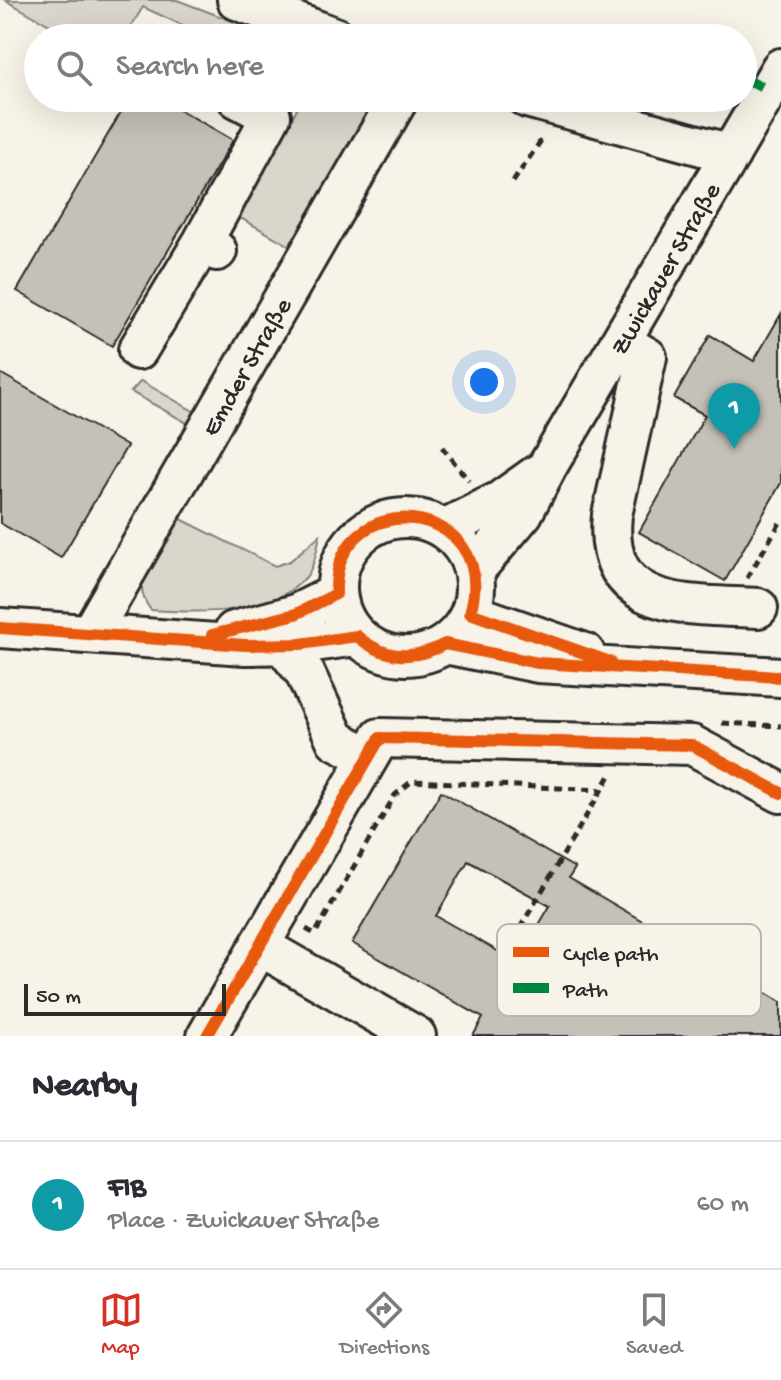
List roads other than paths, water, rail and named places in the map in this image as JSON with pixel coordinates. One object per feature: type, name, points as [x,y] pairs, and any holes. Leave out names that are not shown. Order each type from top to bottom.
[{"type":"street","points":[[237,0],[300,24]]},
{"type":"street","name":"Zwickauer Straße","points":[[757,109],[781,68]]},
{"type":"street","points":[[138,350],[209,247],[271,116],[263,112]]},
{"type":"street","name":"Emder Straße","points":[[90,634],[391,112]]},
{"type":"street","points":[[577,112],[731,154]]},
{"type":"street","name":"Zwickauer Straße","points":[[474,571],[523,513],[755,112]]},
{"type":"street","points":[[621,342],[647,357],[612,515],[610,536],[614,557],[632,582],[658,600],[758,608]]},
{"type":"street","name":"Zwickauer Straße","points":[[444,529],[500,501],[547,467]]},
{"type":"street","points":[[418,518],[444,529],[463,547],[474,571],[474,599],[470,613],[455,635],[434,650],[407,656],[380,651],[357,636],[342,615],[336,594],[341,561],[347,548],[366,529],[390,519],[418,518]]},
{"type":"street","points":[[186,640],[244,629],[296,614],[336,594]]},
{"type":"street","points":[[470,613],[629,668]]},
{"type":"street","points":[[0,628],[245,645],[357,636]]},
{"type":"street","points":[[282,644],[304,671],[336,740],[369,757]]},
{"type":"street","points":[[445,644],[538,663],[781,677]]},
{"type":"street","points":[[207,1036],[380,738],[692,745],[781,793]]},
{"type":"street","points":[[260,946],[416,1036]]},
{"type":"place","name":"FIB","points":[[734,449]]}]
